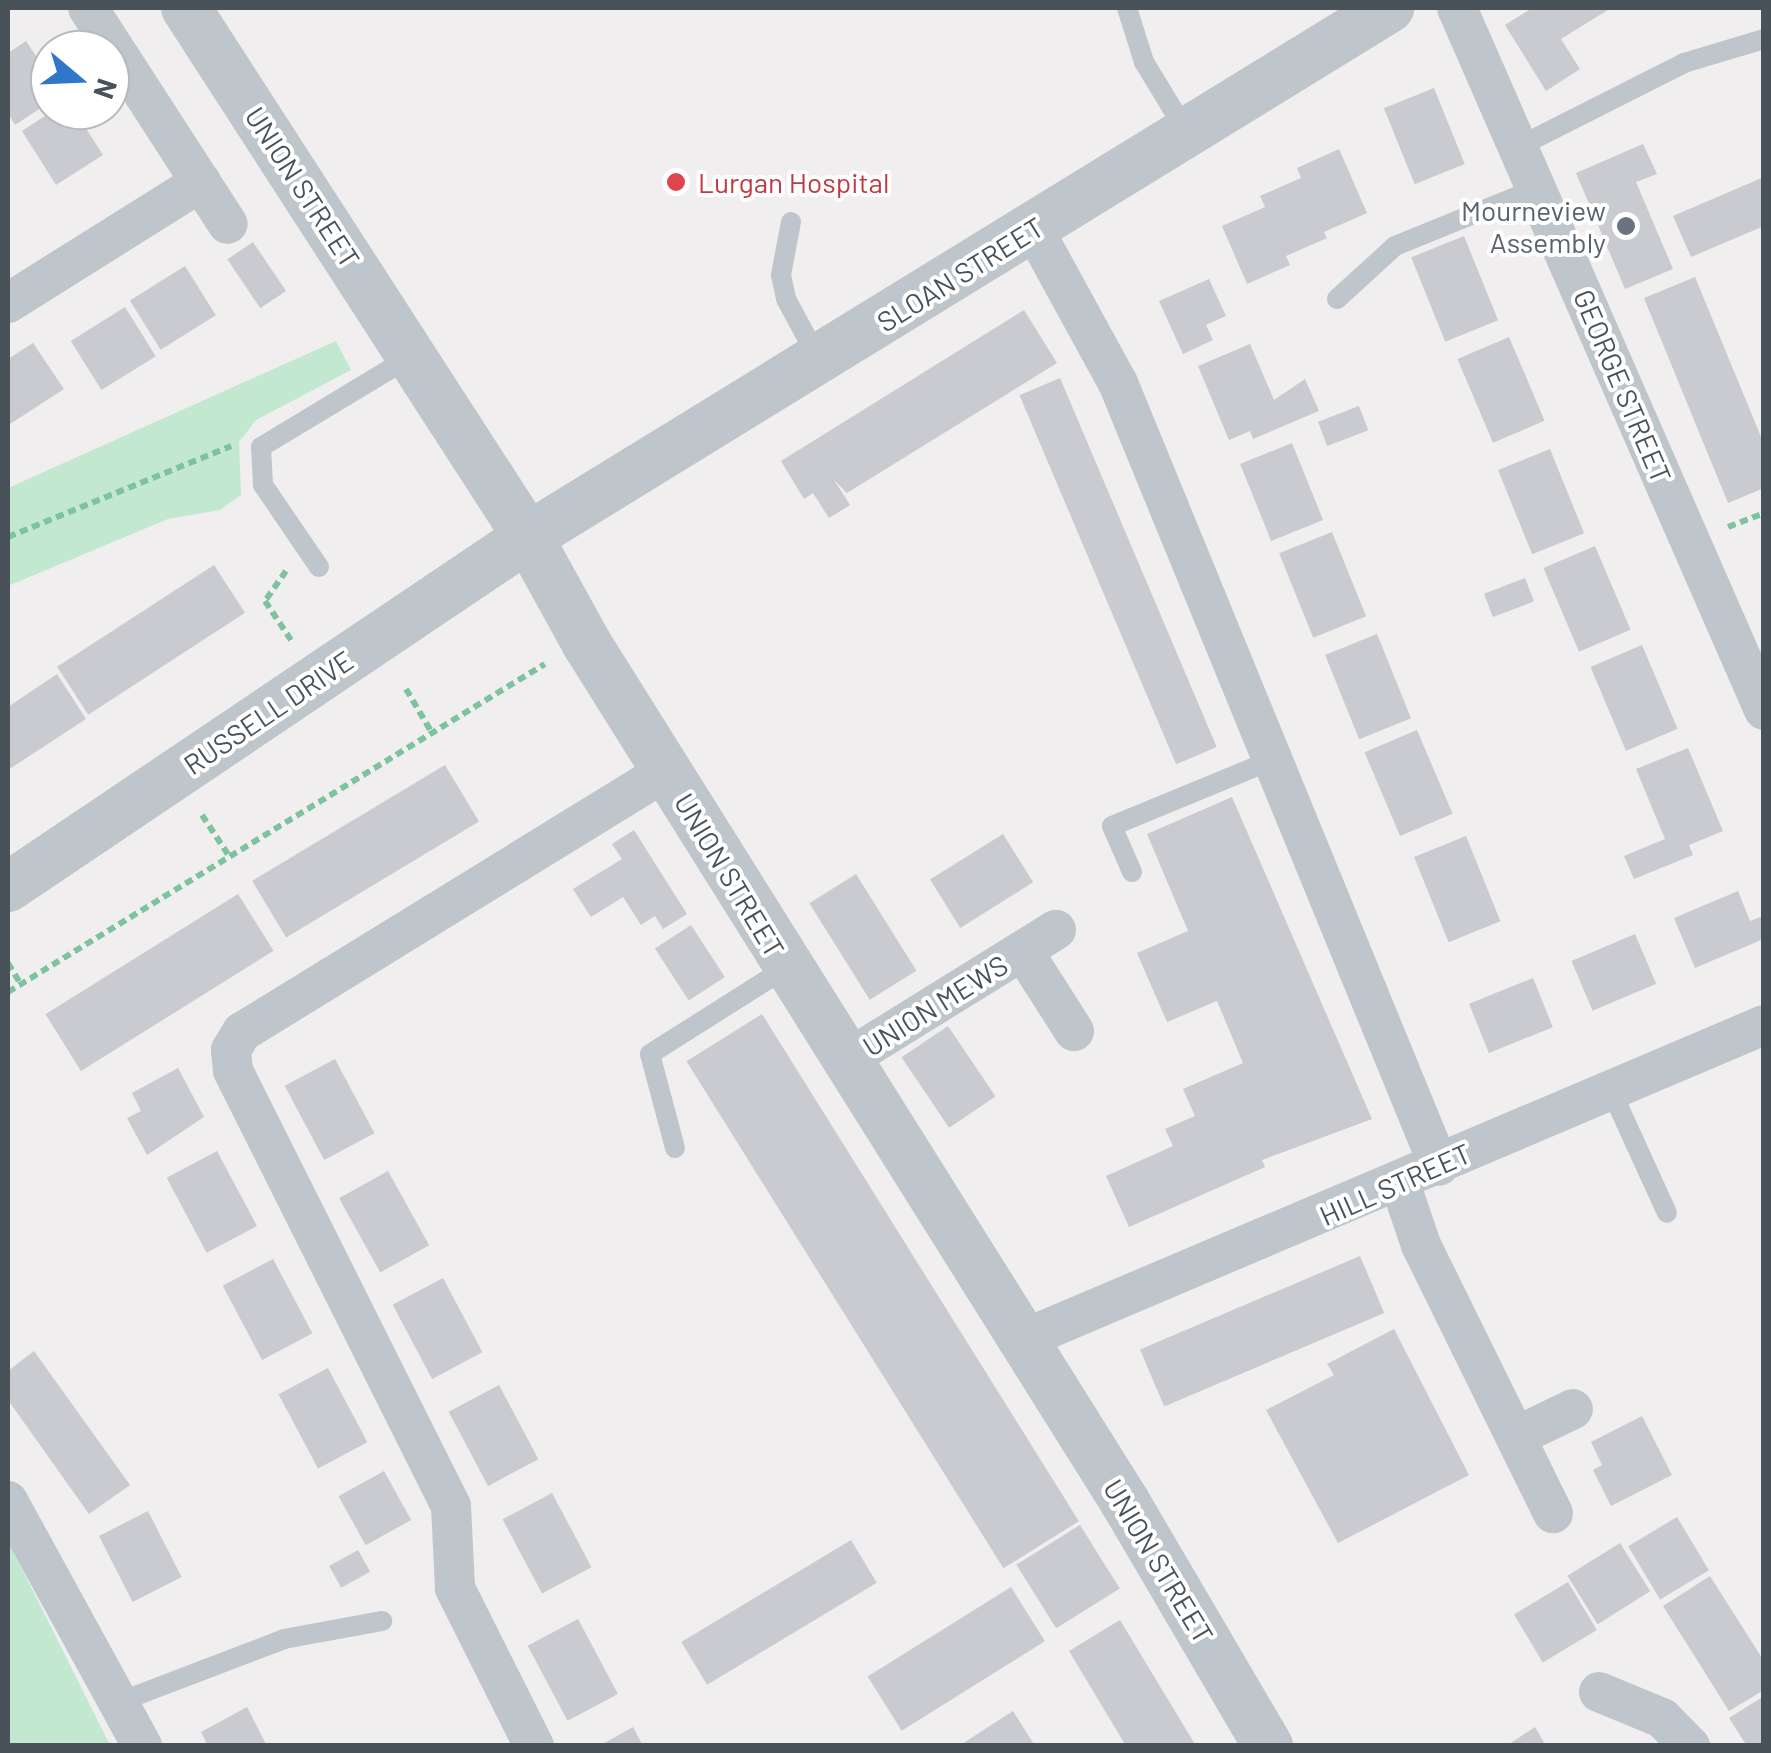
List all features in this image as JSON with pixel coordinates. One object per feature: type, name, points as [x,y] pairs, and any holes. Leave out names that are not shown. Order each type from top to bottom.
[{"type":"street","points":[[88,8],[228,224]]},
{"type":"street","name":"UNION STREET","points":[[186,8],[528,537],[583,636],[786,968],[1024,1339],[1268,1746]]},
{"type":"street","name":"SLOAN STREET","points":[[528,537],[1389,8]]},
{"type":"street","name":"GEORGE STREET","points":[[1457,8],[1764,710]]},
{"type":"street","points":[[8,304],[201,182]]},
{"type":"street","points":[[1033,228],[1118,383],[1439,1166]]},
{"type":"street","name":"RUSSELL DRIVE","points":[[8,888],[528,537]]},
{"type":"street","points":[[534,1746],[456,1588],[450,1506],[233,1070],[231,1050],[242,1032],[667,771]]},
{"type":"street","name":"UNION MEWS","points":[[846,1060],[1040,941],[1074,1031]]},
{"type":"street","name":"HILL STREET","points":[[1024,1339],[1764,1025]]},
{"type":"street","points":[[1400,1182],[1421,1246],[1553,1513]]},
{"type":"street","points":[[1518,1436],[1573,1409]]},
{"type":"street","points":[[8,1501],[122,1701],[142,1746]]},
{"type":"street","points":[[1599,1692],[1662,1718],[1690,1746]]},
{"type":"lane","points":[[1127,8],[1144,62],[1187,132]]},
{"type":"lane","points":[[1520,146],[1684,63],[1764,39]]},
{"type":"lane","points":[[1337,299],[1396,246],[1538,188]]},
{"type":"lane","points":[[791,222],[780,274],[786,299],[820,361]]},
{"type":"lane","points":[[318,567],[263,484],[261,446],[411,356]]},
{"type":"lane","points":[[1132,872],[1112,826],[1272,760]]},
{"type":"lane","points":[[675,1148],[650,1054],[786,968]]},
{"type":"lane","points":[[1610,1088],[1667,1213]]},
{"type":"lane","points":[[122,1701],[284,1639],[382,1621]]},
{"type":"path","points":[[8,538],[239,442],[261,446]]},
{"type":"path","points":[[282,628],[265,601],[304,546]]},
{"type":"path","points":[[8,992],[583,636]]},
{"type":"path","points":[[406,689],[432,733]]},
{"type":"path","points":[[202,815],[229,856]]},
{"type":"path","points":[[8,963],[20,982]]},
{"type":"green space","points":[[336,341],[351,370],[256,420],[239,442],[241,495],[220,510],[168,519],[8,586],[8,488]]},
{"type":"green space","points":[[8,1541],[110,1745],[8,1745]]},
{"type":"building","points":[[1532,8],[1611,8],[1561,39],[1580,69],[1546,91],[1505,25]]},
{"type":"building","points":[[26,41],[30,47],[30,115],[15,125],[8,113],[8,53]]},
{"type":"building","points":[[1434,88],[1465,164],[1415,184],[1384,108]]},
{"type":"building","points":[[30,126],[30,130],[87,130],[103,155],[56,185],[22,131]]},
{"type":"building","name":"Mourneview Assembly","points":[[1643,144],[1657,174],[1636,182],[1673,269],[1625,289],[1576,173]]},
{"type":"building","points":[[1339,149],[1367,213],[1324,232],[1327,238],[1286,256],[1290,265],[1247,284],[1222,226],[1265,207],[1260,196],[1301,178],[1297,168]]},
{"type":"building","points":[[1764,177],[1764,226],[1691,257],[1673,216]]},
{"type":"building","points":[[1464,236],[1498,320],[1445,342],[1411,257]]},
{"type":"building","points":[[253,242],[286,291],[260,308],[227,259]]},
{"type":"building","points":[[185,266],[216,315],[161,350],[130,300]]},
{"type":"building","points":[[1695,277],[1764,444],[1764,488],[1728,503],[1644,298]]},
{"type":"building","points":[[1209,279],[1226,316],[1206,325],[1213,340],[1183,354],[1159,301]]},
{"type":"building","points":[[125,307],[156,356],[101,390],[71,341]]},
{"type":"building","points":[[1024,310],[1057,363],[847,493],[834,480],[850,505],[829,518],[813,493],[804,499],[781,461]]},
{"type":"building","points":[[1509,337],[1545,421],[1493,443],[1457,359]]},
{"type":"building","points":[[33,343],[64,389],[10,424],[8,359]]},
{"type":"building","points":[[1250,344],[1274,400],[1305,379],[1319,411],[1253,439],[1250,431],[1229,440],[1198,366]]},
{"type":"building","points":[[1060,378],[1217,747],[1176,764],[1019,395]]},
{"type":"building","points":[[1359,406],[1368,430],[1327,446],[1318,422]]},
{"type":"building","points":[[1292,443],[1323,520],[1271,541],[1240,464]]},
{"type":"building","points":[[1550,449],[1584,533],[1532,554],[1498,470]]},
{"type":"building","points":[[1332,532],[1366,616],[1313,638],[1279,553]]},
{"type":"building","points":[[1595,546],[1631,630],[1579,652],[1543,568]]},
{"type":"building","points":[[214,565],[245,613],[88,715],[57,667]]},
{"type":"building","points":[[1525,578],[1534,601],[1493,617],[1484,594]]},
{"type":"building","points":[[1377,634],[1411,718],[1359,739],[1325,655]]},
{"type":"building","points":[[1642,645],[1678,729],[1626,751],[1590,667]]},
{"type":"building","points":[[57,674],[86,719],[8,770],[8,707]]},
{"type":"building","points":[[1417,730],[1453,814],[1400,836],[1365,752]]},
{"type":"building","points":[[1688,748],[1723,831],[1689,845],[1693,855],[1634,879],[1624,856],[1665,839],[1636,769]]},
{"type":"building","points":[[445,765],[479,822],[286,937],[252,881]]},
{"type":"building","points":[[1232,797],[1372,1119],[1262,1160],[1265,1167],[1129,1227],[1106,1176],[1173,1146],[1165,1129],[1195,1116],[1183,1089],[1243,1063],[1217,1001],[1167,1022],[1137,953],[1188,931],[1147,834]]},
{"type":"building","points":[[634,830],[687,914],[663,929],[655,916],[641,925],[623,897],[591,917],[573,889],[622,859],[612,844]]},
{"type":"building","points":[[1003,834],[1033,882],[960,928],[930,880]]},
{"type":"building","points":[[1466,836],[1500,921],[1449,942],[1414,857]]},
{"type":"building","points":[[856,874],[916,971],[870,1000],[809,903]]},
{"type":"building","points":[[1738,891],[1750,921],[1763,916],[1763,947],[1761,940],[1695,968],[1674,918]]},
{"type":"building","points":[[238,894],[274,951],[81,1071],[45,1014]]},
{"type":"building","points":[[691,925],[725,977],[689,1000],[655,948]]},
{"type":"building","points":[[1635,934],[1656,984],[1593,1011],[1571,961]]},
{"type":"building","points":[[1533,978],[1553,1027],[1489,1053],[1469,1004]]},
{"type":"building","points":[[762,1014],[1079,1521],[1003,1568],[687,1061]]},
{"type":"building","points":[[948,1026],[996,1096],[949,1128],[902,1057]]},
{"type":"building","points":[[335,1059],[374,1133],[324,1160],[285,1086]]},
{"type":"building","points":[[178,1068],[204,1117],[147,1155],[127,1118],[141,1111],[132,1093]]},
{"type":"building","points":[[217,1151],[257,1226],[207,1253],[167,1178]]},
{"type":"building","points":[[388,1171],[429,1245],[380,1272],[339,1198]]},
{"type":"building","points":[[1360,1256],[1384,1313],[1164,1406],[1140,1349]]},
{"type":"building","points":[[273,1259],[312,1333],[262,1360],[223,1286]]},
{"type":"building","points":[[443,1278],[482,1352],[432,1379],[393,1305]]},
{"type":"building","points":[[1394,1329],[1469,1475],[1338,1543],[1266,1410],[1334,1375],[1327,1364]]},
{"type":"building","points":[[34,1351],[130,1485],[89,1514],[8,1400],[8,1371]]},
{"type":"building","points":[[328,1368],[367,1442],[318,1468],[279,1394]]},
{"type":"building","points":[[499,1385],[538,1459],[488,1486],[449,1412]]},
{"type":"building","points":[[1642,1416],[1672,1475],[1611,1506],[1593,1470],[1602,1465],[1591,1442]]},
{"type":"building","points":[[384,1471],[411,1520],[366,1545],[339,1496]]},
{"type":"building","points":[[552,1493],[591,1567],[542,1593],[503,1519]]},
{"type":"building","points":[[148,1511],[182,1577],[133,1602],[99,1536]]},
{"type":"building","points":[[1677,1517],[1709,1570],[1660,1600],[1628,1546]]},
{"type":"building","points":[[1080,1525],[1120,1589],[1056,1628],[1016,1565]]},
{"type":"building","points":[[851,1540],[877,1583],[707,1685],[681,1642]]},
{"type":"building","points":[[1620,1543],[1650,1591],[1598,1624],[1567,1576]]},
{"type":"building","points":[[358,1550],[370,1572],[341,1588],[329,1566]]},
{"type":"building","points":[[1710,1576],[1764,1661],[1764,1690],[1729,1711],[1663,1606]]},
{"type":"building","points":[[1568,1582],[1597,1630],[1543,1662],[1514,1614]]},
{"type":"building","points":[[1011,1587],[1045,1641],[902,1731],[868,1677]]},
{"type":"building","points":[[578,1619],[618,1694],[568,1721],[528,1646]]},
{"type":"building","points":[[1120,1620],[1196,1746],[1126,1746],[1069,1651]]},
{"type":"building","points":[[1764,1696],[1764,1746],[1747,1746],[1729,1718]]},
{"type":"building","points":[[247,1707],[267,1746],[208,1746],[201,1732]]},
{"type":"building","points":[[1013,1711],[1035,1746],[959,1746],[982,1731]]},
{"type":"building","points":[[633,1727],[643,1746],[599,1746]]},
{"type":"building","points":[[1535,1727],[1546,1746],[1506,1746]]},
{"type":"place","name":"Lurgan Hospital","points":[[676,182]]},
{"type":"place","name":"Mourneview Assembly","points":[[1626,226]]}]
